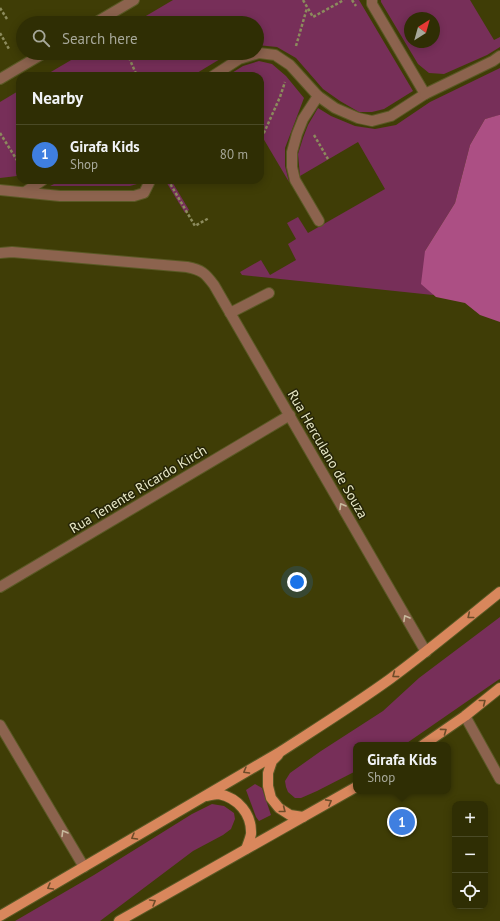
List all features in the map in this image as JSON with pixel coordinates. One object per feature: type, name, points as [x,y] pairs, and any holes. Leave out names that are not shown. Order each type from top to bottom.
[{"type":"main road","points":[[0,916],[280,752],[362,699],[426,652],[500,592]]},
{"type":"main road","points":[[427,742],[465,716],[500,688]]},
{"type":"main road","points":[[280,752],[272,761],[268,773],[268,786],[271,798],[280,808],[290,815],[303,817]]},
{"type":"main road","points":[[119,921],[353,789]]},
{"type":"main road","points":[[204,796],[218,794],[232,798],[243,807],[250,820],[251,835],[246,849]]},
{"type":"street","points":[[107,16],[134,0]]},
{"type":"street","points":[[372,0],[372,4],[425,94]]},
{"type":"street","points":[[264,53],[274,55],[290,65],[318,96],[335,108],[358,118],[372,120],[391,116],[425,94],[493,62],[500,56]]},
{"type":"street","points":[[0,79],[32,60]]},
{"type":"street","points":[[219,72],[238,60]]},
{"type":"street","points":[[318,96],[303,119],[297,134],[292,152],[292,167],[295,180],[319,221]]},
{"type":"street","points":[[25,192],[37,184]]},
{"type":"street","points":[[0,190],[60,196],[134,196],[144,193],[148,184]]},
{"type":"street","name":"Rua Herculano de Souza","points":[[2,252],[187,267],[203,272],[214,285],[426,652]]},
{"type":"street","points":[[230,313],[269,293]]},
{"type":"street","name":"Rua Tenente Ricardo Kirch","points":[[0,587],[290,415]]},
{"type":"street","points":[[465,716],[500,778]]},
{"type":"street","points":[[0,725],[84,867]]},
{"type":"path","points":[[303,0],[313,18],[344,0]]},
{"type":"path","points":[[352,0],[356,6]]},
{"type":"path","points":[[0,8],[7,20]]},
{"type":"path","points":[[296,46],[307,8]]},
{"type":"path","points":[[0,33],[9,49]]},
{"type":"path","points":[[130,60],[135,72]]},
{"type":"path","points":[[264,133],[285,82]]},
{"type":"path","points":[[0,134],[16,159]]},
{"type":"path","points":[[313,134],[328,159]]},
{"type":"path","points":[[170,184],[195,226],[209,218]]},
{"type":"shaded area","points":[[173,0],[359,0],[413,91],[384,109],[372,112],[359,112],[323,89],[296,58],[277,47],[264,46],[264,16],[146,16]]},
{"type":"shaded area","points":[[381,0],[470,0],[494,40],[500,37],[500,47],[487,55],[444,74],[429,73],[418,64],[408,48],[440,48],[440,12],[404,12],[404,41]]},
{"type":"shaded area","points":[[71,60],[218,60],[199,72],[51,72]]},
{"type":"shaded area","points":[[259,61],[272,64],[286,76],[304,98],[285,148],[285,166],[289,182],[264,140],[264,72],[233,72],[243,66]]},
{"type":"shaded area","points":[[500,68],[500,115],[485,119],[470,145],[455,203],[425,251],[433,295],[242,275],[240,272],[261,260],[270,275],[296,260],[288,244],[296,239],[287,223],[298,217],[308,233],[385,189],[358,142],[300,176],[298,154],[308,125],[318,108],[331,116],[355,126],[375,129],[396,125],[430,102]]},
{"type":"shaded area","points":[[16,92],[16,176],[0,178],[0,102]]},
{"type":"shaded area","points":[[500,115],[500,322],[480,315],[465,303],[436,297],[421,284],[425,251],[455,203],[470,145],[485,119]]},
{"type":"shaded area","points":[[54,184],[137,184],[130,186],[50,186]]},
{"type":"shaded area","points":[[167,184],[173,184],[189,210],[185,213]]},
{"type":"shaded area","points":[[500,617],[500,679],[408,742],[353,742],[353,773],[301,798],[295,798],[288,792],[285,781],[290,773],[383,711],[419,678]]},
{"type":"shaded area","points":[[255,784],[262,788],[271,815],[259,821],[256,817],[246,790]]},
{"type":"shaded area","points":[[212,804],[224,806],[234,813],[235,819],[231,829],[193,851],[100,921],[15,921],[94,875],[192,814]]},
{"type":"place","name":"Girafa Kids","points":[[402,822]]}]
